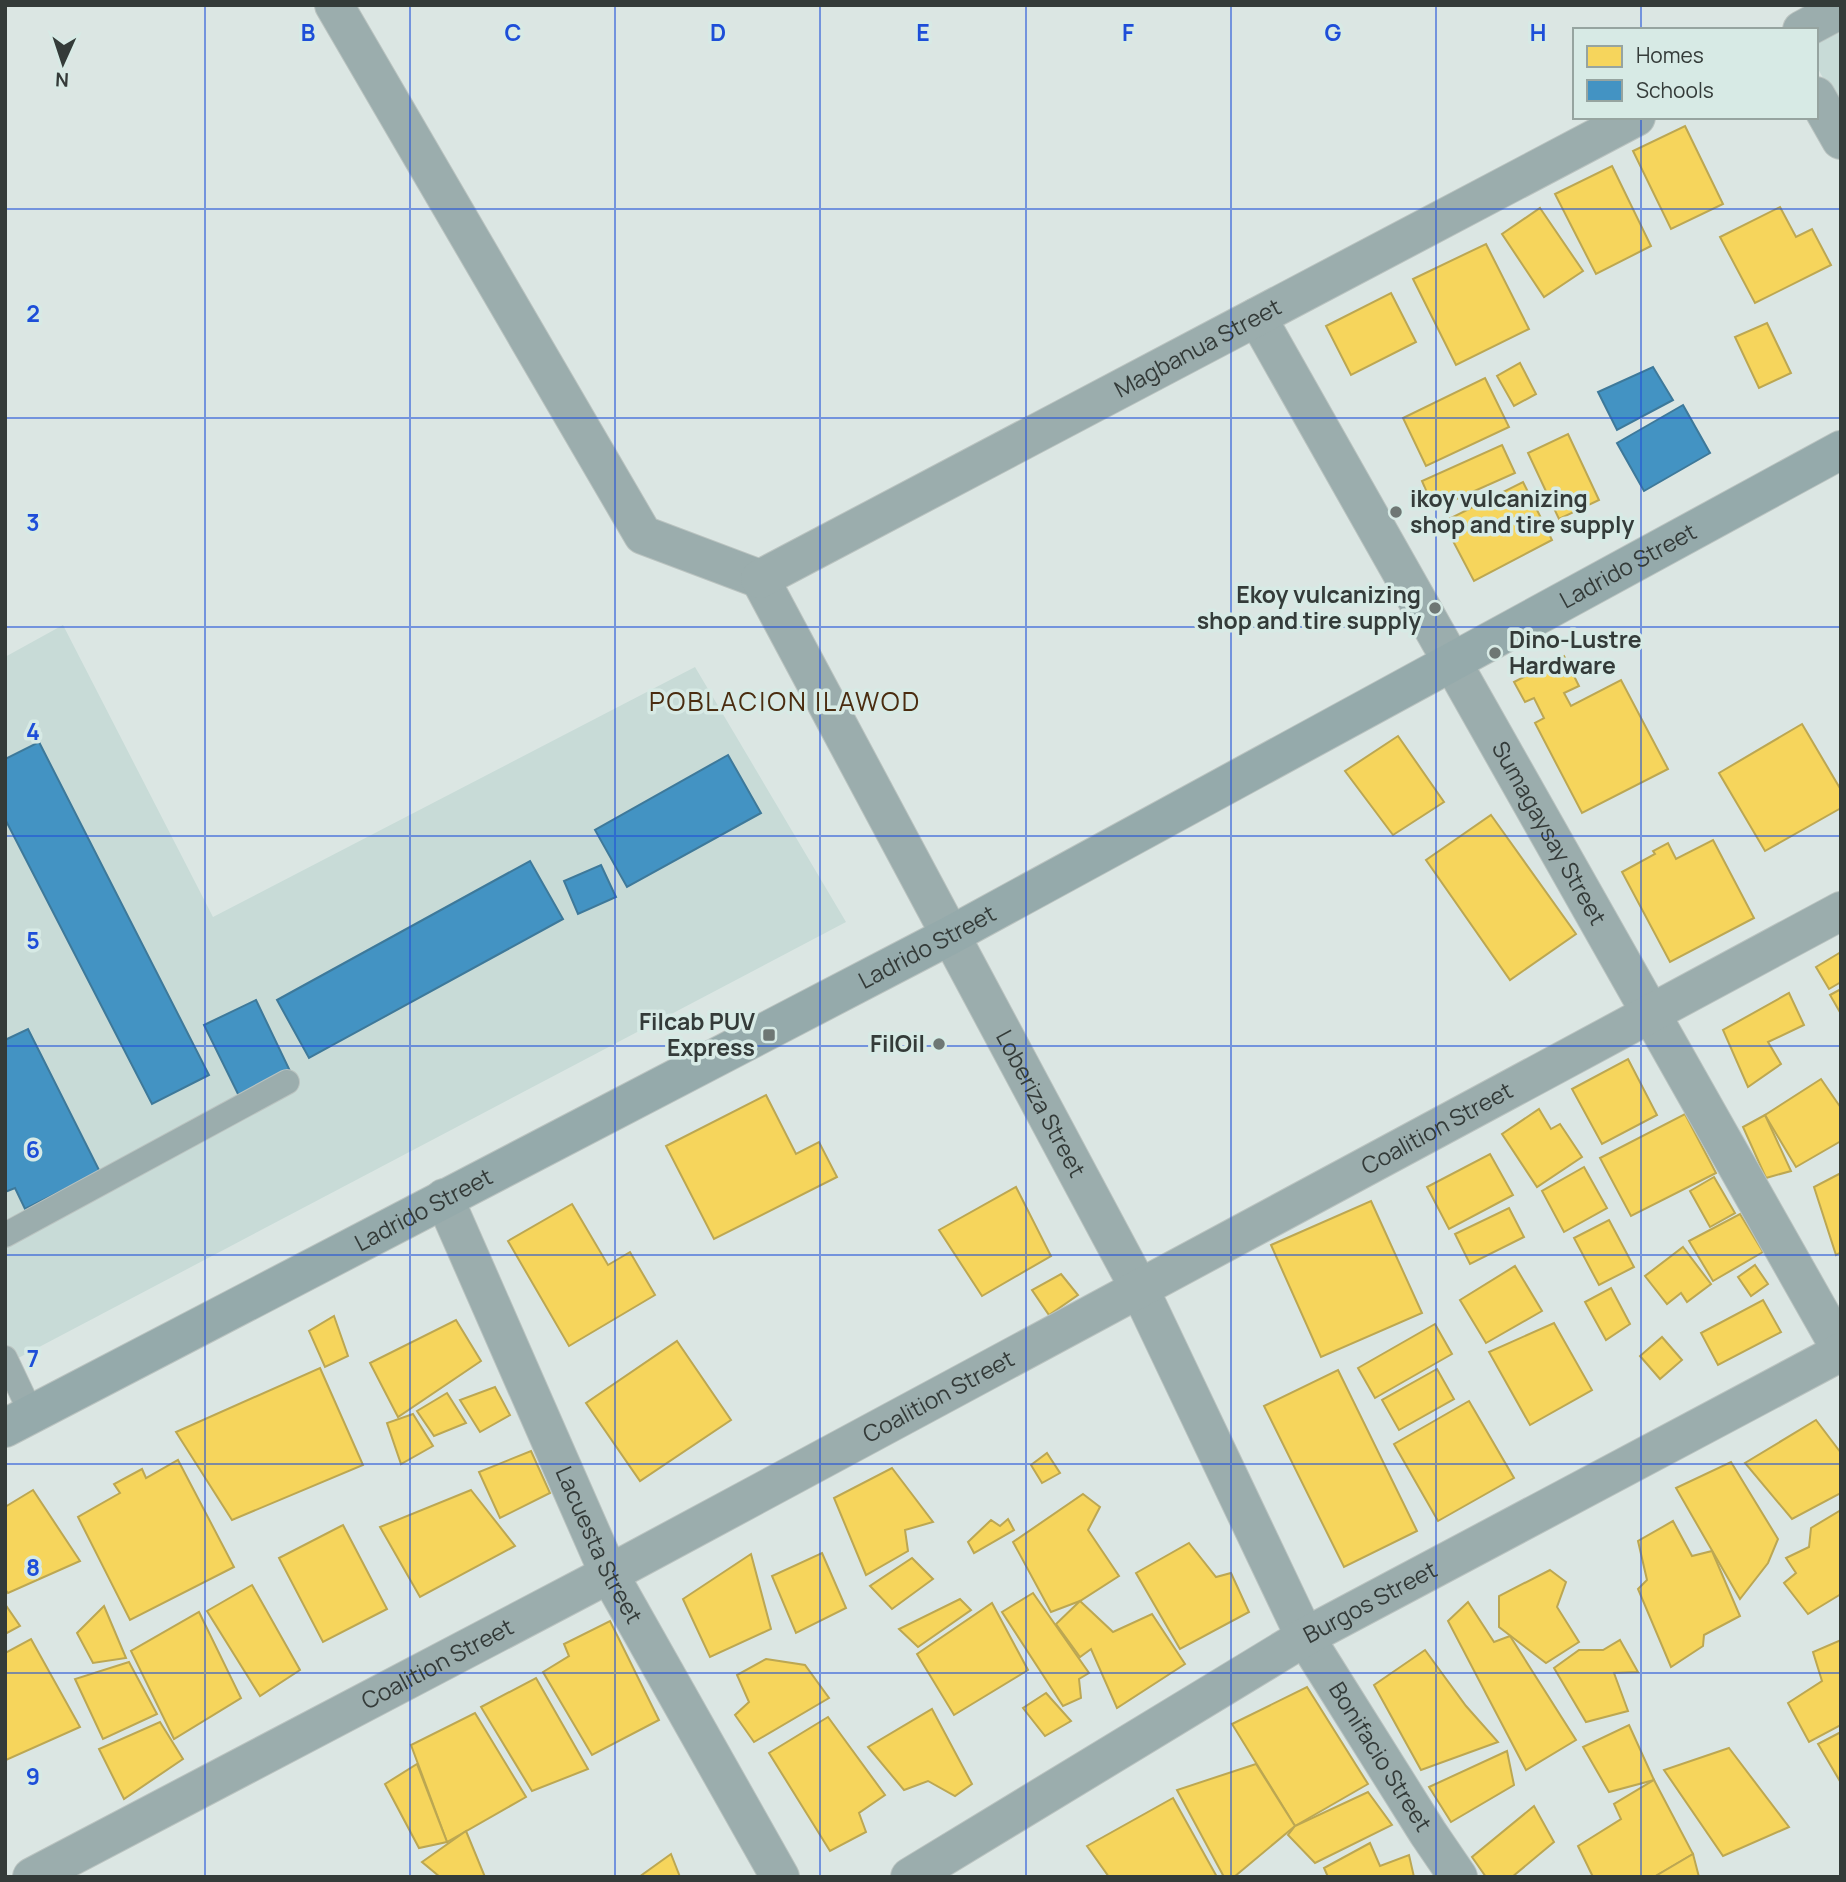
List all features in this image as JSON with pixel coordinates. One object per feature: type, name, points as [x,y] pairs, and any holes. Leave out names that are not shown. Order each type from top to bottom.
[{"type":"main road","name":"Ladrido Street","points":[[18,1421],[951,935],[1841,450]]},
{"type":"street","points":[[334,5],[643,535],[760,579]]},
{"type":"street","points":[[1806,28],[1841,9]]},
{"type":"street","points":[[1818,100],[1841,140]]},
{"type":"street","name":"Magbanua Street","points":[[760,579],[1632,119]]},
{"type":"street","name":"Sumagaysay Street","points":[[1257,317],[1841,1351]]},
{"type":"street","name":"Loberiza Street","points":[[760,579],[1139,1288],[1305,1637]]},
{"type":"street","name":"Coalition Street","points":[[32,1877],[609,1574],[1841,911]]},
{"type":"street","name":"Lacuesta Street","points":[[444,1198],[609,1574],[780,1877]]},
{"type":"street","name":"Burgos Street","points":[[910,1877],[1305,1637],[1841,1351]]},
{"type":"street","name":"Bonifacio Street","points":[[1305,1637],[1458,1877]]},
{"type":"lane","points":[[5,1236],[287,1082]]},
{"type":"lane","points":[[5,1358],[18,1421]]},
{"type":"shaded area","points":[[1841,28],[1841,111],[1818,69],[1818,40]]},
{"type":"shaded area","points":[[63,625],[213,917],[695,667],[846,922],[5,1365],[5,657]]},
{"type":"building: Homes","points":[[1685,126],[1723,204],[1671,229],[1633,151]]},
{"type":"building: Homes","points":[[1612,166],[1651,246],[1596,274],[1555,194]]},
{"type":"building: Homes","points":[[1780,207],[1796,237],[1812,229],[1831,265],[1755,303],[1720,237]]},
{"type":"building: Homes","points":[[1540,208],[1583,271],[1544,297],[1502,234]]},
{"type":"building: Homes","points":[[1486,244],[1529,329],[1456,365],[1413,279]]},
{"type":"building: Homes","points":[[1391,293],[1416,342],[1351,375],[1326,326]]},
{"type":"building: Homes","points":[[1767,323],[1791,373],[1759,388],[1735,337]]},
{"type":"building: Homes","points":[[1520,363],[1536,394],[1514,406],[1497,376]]},
{"type":"building: Homes","points":[[1485,378],[1509,427],[1426,466],[1403,418]]},
{"type":"building: Homes","points":[[1568,434],[1599,500],[1559,519],[1528,453]]},
{"type":"building: Homes","points":[[1502,445],[1515,473],[1434,509],[1422,481]]},
{"type":"building: Homes","points":[[1523,482],[1552,540],[1474,581],[1443,522]]},
{"type":"building: Homes","points":[[1564,656],[1579,686],[1564,693],[1571,706],[1621,680],[1668,769],[1582,813],[1535,723],[1544,718],[1534,698],[1525,702],[1514,682]]},
{"type":"building: Homes","points":[[1802,724],[1841,790],[1841,808],[1765,851],[1719,773]]},
{"type":"building: Homes","points":[[1398,736],[1444,802],[1393,835],[1345,771]]},
{"type":"building: Homes","points":[[1491,815],[1576,934],[1510,980],[1426,860]]},
{"type":"building: Homes","points":[[1713,840],[1754,918],[1670,962],[1622,872],[1655,854],[1653,851],[1668,843],[1676,859]]},
{"type":"building: Homes","points":[[1841,952],[1841,982],[1829,989],[1816,967]]},
{"type":"building: Homes","points":[[1841,989],[1841,1014],[1830,995]]},
{"type":"building: Homes","points":[[1789,993],[1804,1025],[1768,1042],[1781,1064],[1748,1087],[1723,1030]]},
{"type":"building: Homes","points":[[1628,1059],[1657,1115],[1602,1144],[1572,1089]]},
{"type":"building: Homes","points":[[1821,1079],[1841,1108],[1841,1141],[1796,1167],[1765,1115]]},
{"type":"building: Homes","points":[[766,1095],[796,1154],[819,1142],[837,1177],[714,1239],[666,1146]]},
{"type":"building: Homes","points":[[1539,1109],[1551,1129],[1560,1124],[1582,1157],[1537,1187],[1502,1134]]},
{"type":"building: Homes","points":[[1685,1114],[1716,1173],[1631,1216],[1600,1158]]},
{"type":"building: Homes","points":[[1765,1115],[1791,1171],[1766,1178],[1743,1127]]},
{"type":"building: Homes","points":[[1490,1154],[1513,1195],[1449,1229],[1427,1187]]},
{"type":"building: Homes","points":[[1584,1167],[1607,1208],[1564,1232],[1542,1191]]},
{"type":"building: Homes","points":[[1841,1173],[1841,1252],[1836,1255],[1814,1187]]},
{"type":"building: Homes","points":[[1714,1177],[1735,1213],[1710,1227],[1690,1191]]},
{"type":"building: Homes","points":[[1016,1187],[1051,1256],[982,1296],[939,1230]]},
{"type":"building: Homes","points":[[1371,1201],[1422,1313],[1321,1357],[1271,1245]]},
{"type":"building: Homes","points":[[572,1204],[608,1265],[630,1252],[655,1295],[569,1346],[508,1241]]},
{"type":"building: Homes","points":[[1509,1208],[1524,1237],[1470,1264],[1455,1234]]},
{"type":"building: Homes","points":[[1740,1214],[1763,1252],[1713,1281],[1689,1241]]},
{"type":"building: Homes","points":[[1609,1220],[1634,1267],[1599,1285],[1574,1238]]},
{"type":"building: Homes","points":[[1683,1247],[1711,1284],[1687,1302],[1681,1293],[1667,1304],[1645,1276]]},
{"type":"building: Homes","points":[[1755,1265],[1768,1284],[1751,1296],[1738,1277]]},
{"type":"building: Homes","points":[[1515,1266],[1542,1311],[1486,1343],[1460,1300]]},
{"type":"building: Homes","points":[[1061,1274],[1078,1295],[1049,1315],[1032,1290]]},
{"type":"building: Homes","points":[[1611,1288],[1630,1324],[1606,1340],[1585,1302]]},
{"type":"building: Homes","points":[[1763,1300],[1781,1332],[1718,1365],[1701,1333]]},
{"type":"building: Homes","points":[[334,1316],[348,1356],[325,1367],[309,1331]]},
{"type":"building: Homes","points":[[456,1320],[481,1361],[398,1417],[370,1363]]},
{"type":"building: Homes","points":[[1554,1323],[1592,1390],[1530,1425],[1489,1352]]},
{"type":"building: Homes","points":[[1435,1324],[1452,1354],[1375,1398],[1358,1368]]},
{"type":"building: Homes","points":[[1662,1337],[1682,1360],[1660,1379],[1640,1356]]},
{"type":"building: Homes","points":[[677,1341],[731,1420],[640,1481],[586,1403]]},
{"type":"building: Homes","points":[[320,1368],[363,1465],[232,1520],[176,1432]]},
{"type":"building: Homes","points":[[1437,1369],[1454,1399],[1399,1430],[1382,1400]]},
{"type":"building: Homes","points":[[1338,1370],[1417,1531],[1344,1567],[1264,1406]]},
{"type":"building: Homes","points":[[495,1387],[510,1415],[480,1432],[460,1400]]},
{"type":"building: Homes","points":[[447,1393],[466,1423],[434,1436],[417,1411]]},
{"type":"building: Homes","points":[[1469,1401],[1514,1478],[1438,1521],[1394,1444]]},
{"type":"building: Homes","points":[[413,1414],[433,1446],[401,1464],[387,1423]]},
{"type":"building: Homes","points":[[1816,1420],[1841,1453],[1841,1493],[1792,1519],[1745,1463]]},
{"type":"building: Homes","points":[[531,1451],[550,1493],[500,1518],[479,1472]]},
{"type":"building: Homes","points":[[1047,1453],[1060,1473],[1042,1483],[1031,1465]]},
{"type":"building: Homes","points":[[178,1460],[234,1567],[130,1620],[78,1517],[120,1493],[114,1484],[142,1469],[146,1478]]},
{"type":"building: Homes","points":[[1731,1462],[1778,1539],[1768,1563],[1740,1599],[1676,1488]]},
{"type":"building: Homes","points":[[892,1468],[933,1522],[905,1530],[908,1551],[866,1575],[834,1498]]},
{"type":"building: Homes","points":[[33,1490],[80,1561],[8,1593],[5,1589],[5,1507]]},
{"type":"building: Homes","points":[[471,1490],[515,1546],[420,1597],[380,1527]]},
{"type":"building: Homes","points":[[1083,1494],[1100,1507],[1088,1530],[1119,1576],[1080,1601],[1051,1612],[1013,1542]]},
{"type":"building: Homes","points":[[1841,1510],[1841,1594],[1808,1614],[1784,1583],[1796,1573],[1786,1558],[1809,1547],[1811,1528]]},
{"type":"building: Homes","points":[[1008,1519],[1014,1530],[974,1553],[968,1542],[991,1520],[1000,1526]]},
{"type":"building: Homes","points":[[1673,1521],[1692,1556],[1712,1551],[1740,1616],[1704,1635],[1703,1646],[1671,1667],[1638,1589],[1647,1580],[1638,1541]]},
{"type":"building: Homes","points":[[343,1525],[387,1609],[323,1642],[279,1558]]},
{"type":"building: Homes","points":[[1189,1543],[1216,1577],[1231,1573],[1249,1612],[1180,1649],[1136,1573]]},
{"type":"building: Homes","points":[[822,1553],[846,1608],[796,1633],[772,1576]]},
{"type":"building: Homes","points":[[751,1554],[771,1629],[710,1657],[683,1599]]},
{"type":"building: Homes","points":[[912,1558],[933,1579],[892,1609],[870,1586]]},
{"type":"building: Homes","points":[[1550,1570],[1566,1582],[1557,1607],[1579,1642],[1546,1663],[1499,1627],[1499,1596]]},
{"type":"building: Homes","points":[[252,1585],[300,1670],[260,1696],[207,1611]]},
{"type":"building: Homes","points":[[1033,1593],[1089,1673],[1079,1679],[1081,1698],[1063,1706],[1002,1612]]},
{"type":"building: Homes","points":[[960,1599],[971,1610],[918,1647],[899,1629]]},
{"type":"building: Homes","points":[[1080,1601],[1113,1632],[1152,1614],[1185,1664],[1117,1708],[1091,1649],[1080,1657],[1056,1624]]},
{"type":"building: Homes","points":[[1468,1602],[1494,1642],[1510,1636],[1576,1740],[1526,1770],[1448,1621]]},
{"type":"building: Homes","points":[[992,1603],[1028,1670],[954,1715],[917,1654]]},
{"type":"building: Homes","points":[[5,1604],[20,1626],[5,1634]]},
{"type":"building: Homes","points":[[104,1606],[126,1658],[93,1663],[77,1633]]},
{"type":"building: Homes","points":[[199,1612],[241,1698],[174,1739],[131,1651]]},
{"type":"building: Homes","points":[[610,1621],[659,1720],[592,1755],[543,1672],[569,1656],[564,1644]]},
{"type":"building: Homes","points":[[31,1639],[80,1727],[6,1760],[5,1653]]},
{"type":"building: Homes","points":[[1620,1640],[1638,1672],[1614,1673],[1628,1711],[1586,1722],[1554,1668],[1579,1650],[1603,1650]]},
{"type":"building: Homes","points":[[1841,1640],[1841,1725],[1809,1742],[1788,1703],[1822,1681],[1813,1652]]},
{"type":"building: Homes","points":[[1425,1650],[1466,1706],[1498,1742],[1421,1770],[1374,1685]]},
{"type":"building: Homes","points":[[766,1659],[805,1665],[829,1698],[754,1742],[735,1715],[749,1702],[737,1675]]},
{"type":"building: Homes","points":[[129,1662],[157,1714],[103,1739],[75,1679]]},
{"type":"building: Homes","points":[[536,1678],[588,1769],[532,1791],[481,1707]]},
{"type":"building: Homes","points":[[1307,1687],[1368,1784],[1295,1826],[1232,1724]]},
{"type":"building: Homes","points":[[1046,1693],[1071,1721],[1045,1736],[1023,1708]]},
{"type":"building: Homes","points":[[932,1709],[972,1784],[955,1796],[928,1781],[904,1790],[868,1747]]},
{"type":"building: Homes","points":[[475,1713],[526,1797],[447,1842],[411,1745]]},
{"type":"building: Homes","points":[[828,1717],[885,1795],[859,1813],[866,1832],[830,1851],[769,1753]]},
{"type":"building: Homes","points":[[160,1722],[183,1759],[124,1799],[99,1749]]},
{"type":"building: Homes","points":[[1629,1725],[1654,1780],[1609,1792],[1583,1747]]},
{"type":"building: Homes","points":[[1841,1732],[1841,1783],[1818,1744]]},
{"type":"building: Homes","points":[[1729,1748],[1789,1827],[1723,1856],[1664,1770]]},
{"type":"building: Homes","points":[[1507,1751],[1514,1785],[1451,1822],[1429,1787]]},
{"type":"building: Homes","points":[[417,1764],[447,1842],[419,1848],[385,1784]]},
{"type":"building: Homes","points":[[1256,1764],[1295,1826],[1234,1877],[1224,1877],[1177,1790]]},
{"type":"building: Homes","points":[[1654,1780],[1693,1854],[1654,1877],[1593,1877],[1578,1846],[1621,1819],[1614,1804]]},
{"type":"building: Homes","points":[[1368,1792],[1392,1825],[1315,1863],[1288,1835],[1295,1826]]},
{"type":"building: Homes","points":[[1173,1798],[1217,1877],[1109,1877],[1087,1846]]},
{"type":"building: Homes","points":[[1534,1806],[1554,1842],[1512,1877],[1486,1877],[1472,1857]]},
{"type":"building: Homes","points":[[466,1831],[485,1877],[440,1877],[422,1862]]},
{"type":"building: Homes","points":[[1370,1843],[1380,1866],[1409,1855],[1414,1877],[1328,1877],[1324,1868]]},
{"type":"building: Homes","points":[[671,1854],[680,1877],[639,1877]]},
{"type":"building: Homes","points":[[1693,1854],[1699,1877],[1654,1877]]},
{"type":"building: Schools","points":[[1653,367],[1673,400],[1617,430],[1598,392]]},
{"type":"building: Schools","points":[[1683,405],[1710,453],[1644,491],[1617,443]]},
{"type":"building: Schools","points":[[39,742],[209,1075],[152,1104],[5,819],[5,759]]},
{"type":"building: Schools","points":[[728,755],[761,813],[627,887],[595,830]]},
{"type":"building: Schools","points":[[530,861],[563,919],[309,1058],[277,1000]]},
{"type":"building: Schools","points":[[601,865],[616,897],[578,914],[564,881]]},
{"type":"building: Schools","points":[[256,1000],[290,1071],[239,1096],[204,1025]]},
{"type":"building: Schools","points":[[28,1029],[100,1172],[25,1209],[15,1188],[5,1192],[5,1040]]},
{"type":"place","name":"ikoy vulcanizing shop and tire supply","points":[[1396,512]]},
{"type":"place","name":"Ekoy vulcanizing shop and tire supply","points":[[1435,608]]},
{"type":"place","name":"Dino-Lustre Hardware","points":[[1495,653]]},
{"type":"place","name":"Filcab PUV Express","points":[[769,1035]]},
{"type":"place","name":"FilOil","points":[[939,1044]]},
{"type":"district","name":"POBLACION ILAWOD","points":[[785,702]]}]
